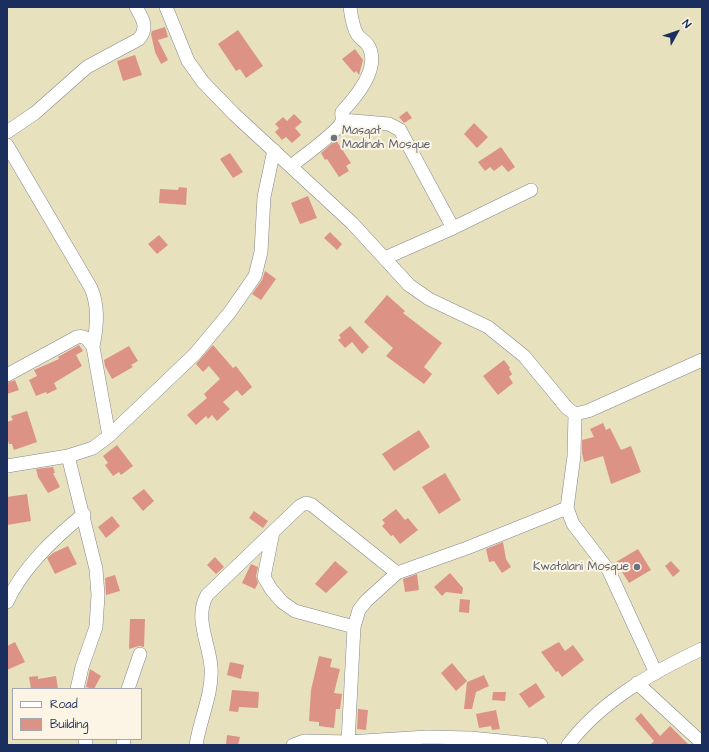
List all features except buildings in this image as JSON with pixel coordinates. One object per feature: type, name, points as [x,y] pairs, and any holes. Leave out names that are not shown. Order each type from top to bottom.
[{"type":"street","points":[[7,132],[35,113],[87,67],[139,39],[144,32],[144,26],[136,7]]},
{"type":"street","points":[[166,7],[188,61],[203,82],[352,223],[409,284],[429,298],[488,327],[524,356],[567,408],[575,414],[588,411],[702,360]]},
{"type":"street","points":[[291,166],[330,135],[342,120],[342,112],[350,104],[369,75],[372,55],[369,46],[356,34],[350,7]]},
{"type":"street","points":[[342,120],[389,124],[400,130],[453,228]]},
{"type":"street","points":[[7,145],[91,288],[96,300],[96,334],[93,346],[109,436]]},
{"type":"street","points":[[7,466],[68,456],[93,448],[109,436],[195,354],[230,312],[255,276],[261,252],[264,197],[274,150]]},
{"type":"street","points":[[385,258],[453,228],[531,190]]},
{"type":"street","points":[[7,375],[77,337],[82,336],[87,338],[93,346]]},
{"type":"street","points":[[575,414],[574,456],[567,508],[573,524],[608,571],[656,673]]},
{"type":"street","points":[[68,456],[84,514],[96,569],[98,595],[98,618],[77,688]]},
{"type":"street","points":[[196,745],[212,679],[211,666],[201,616],[202,604],[207,595],[300,506],[306,504],[312,505],[397,573]]},
{"type":"street","points":[[348,742],[354,627],[360,610],[366,601],[397,573],[467,548],[567,508]]},
{"type":"street","points":[[7,602],[19,579],[34,561],[62,533],[84,514]]},
{"type":"street","points":[[273,532],[264,577],[266,583],[274,594],[294,611],[354,627]]},
{"type":"street","points":[[568,745],[577,733],[599,712],[636,683],[702,649]]},
{"type":"street","points":[[128,688],[140,654]]},
{"type":"street","points":[[636,683],[702,743]]},
{"type":"street","points":[[293,745],[304,740],[348,742],[427,737],[470,738],[541,745]]},
{"type":"place","name":"Masqat Madinah Mosque","points":[[334,138]]},
{"type":"place","name":"Kwatalani Mosque","points":[[637,567]]}]
